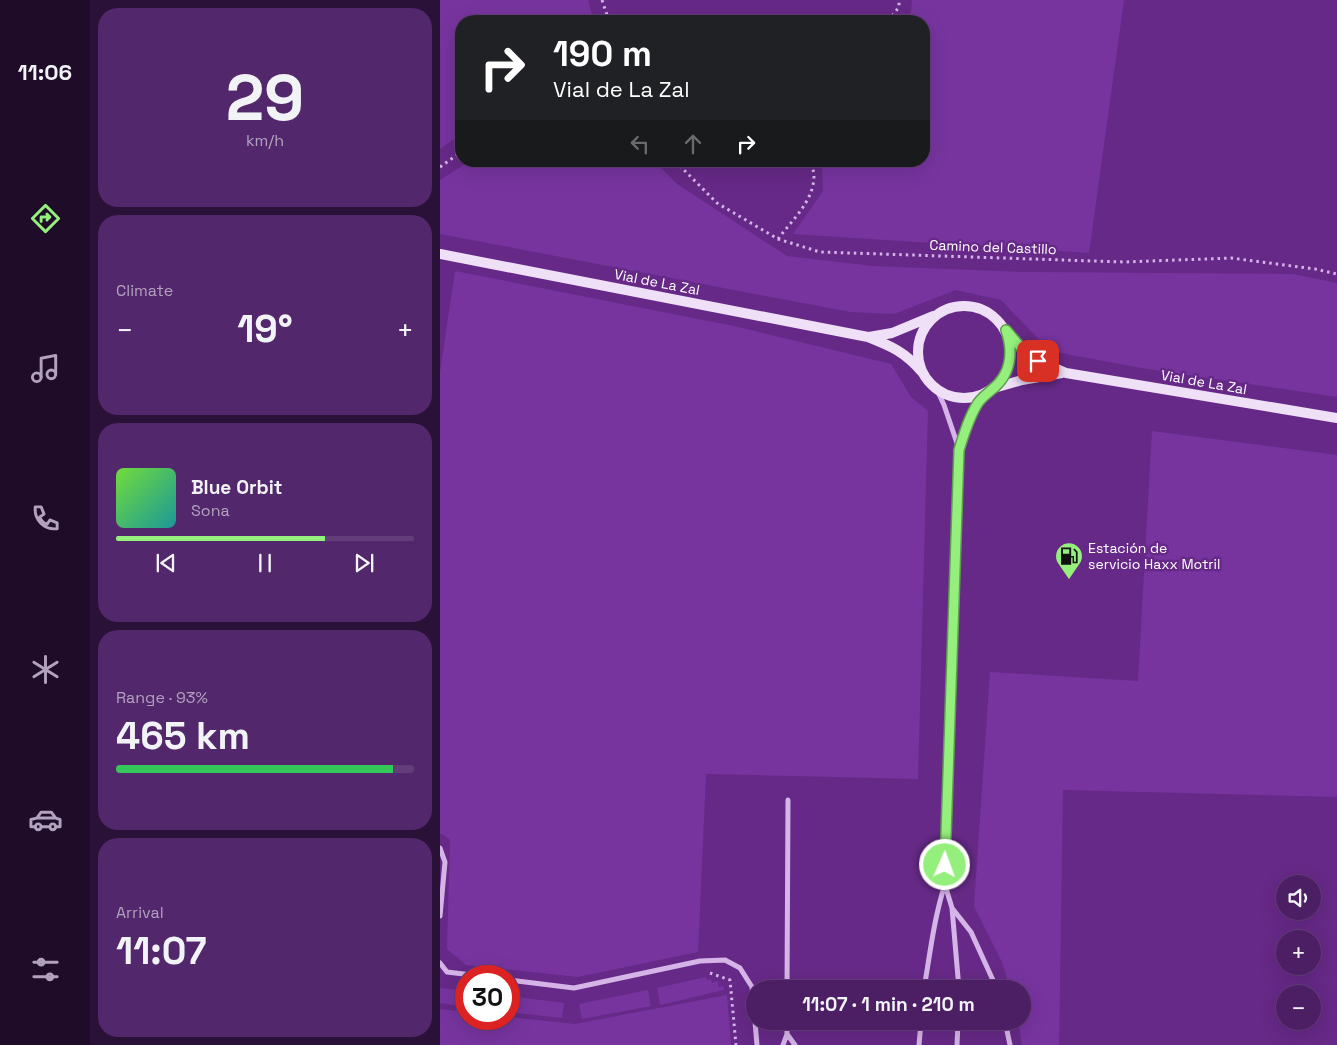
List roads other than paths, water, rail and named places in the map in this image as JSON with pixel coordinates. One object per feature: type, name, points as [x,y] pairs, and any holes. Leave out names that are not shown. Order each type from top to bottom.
[{"type":"street","name":"Vial de La Zal","points":[[440,254],[868,337],[896,348],[910,358],[922,372]]},
{"type":"street","points":[[926,980],[937,908],[945,884],[959,450],[977,405],[1006,372],[1010,361],[1009,340],[1006,330],[991,314],[970,306],[959,306],[938,314],[924,330],[920,340],[918,356],[922,372],[937,390],[944,405],[959,450]]},
{"type":"street","name":"Vial de La Zal","points":[[868,337],[892,333],[938,314]]},
{"type":"street","name":"Vial de La Zal","points":[[1006,330],[1028,356],[1066,373],[1337,418]]},
{"type":"street","name":"Vial de La Zal","points":[[989,391],[1022,380],[1066,373]]},
{"type":"street","points":[[937,390],[955,398],[974,397],[989,391]]},
{"type":"street","points":[[787,980],[788,800]]},
{"type":"street","points":[[440,848],[445,862],[440,916]]},
{"type":"street","points":[[945,884],[952,908],[958,980]]},
{"type":"street","points":[[952,908],[971,932],[993,980]]},
{"type":"street","points":[[520,981],[574,988],[700,961],[725,960],[740,968],[752,986],[757,1045]]},
{"type":"street","points":[[441,965],[447,972],[455,973]]},
{"type":"street","points":[[783,1045],[787,1030]]},
{"type":"street","points":[[919,1045],[920,1030]]},
{"type":"street","points":[[957,1045],[958,1030]]},
{"type":"street","points":[[1007,1030],[1010,1045]]},
{"type":"street","points":[[787,1034],[795,1045]]},
{"type":"place","name":"Estación de servicio Haxx Motril","points":[[1069,580]]}]
